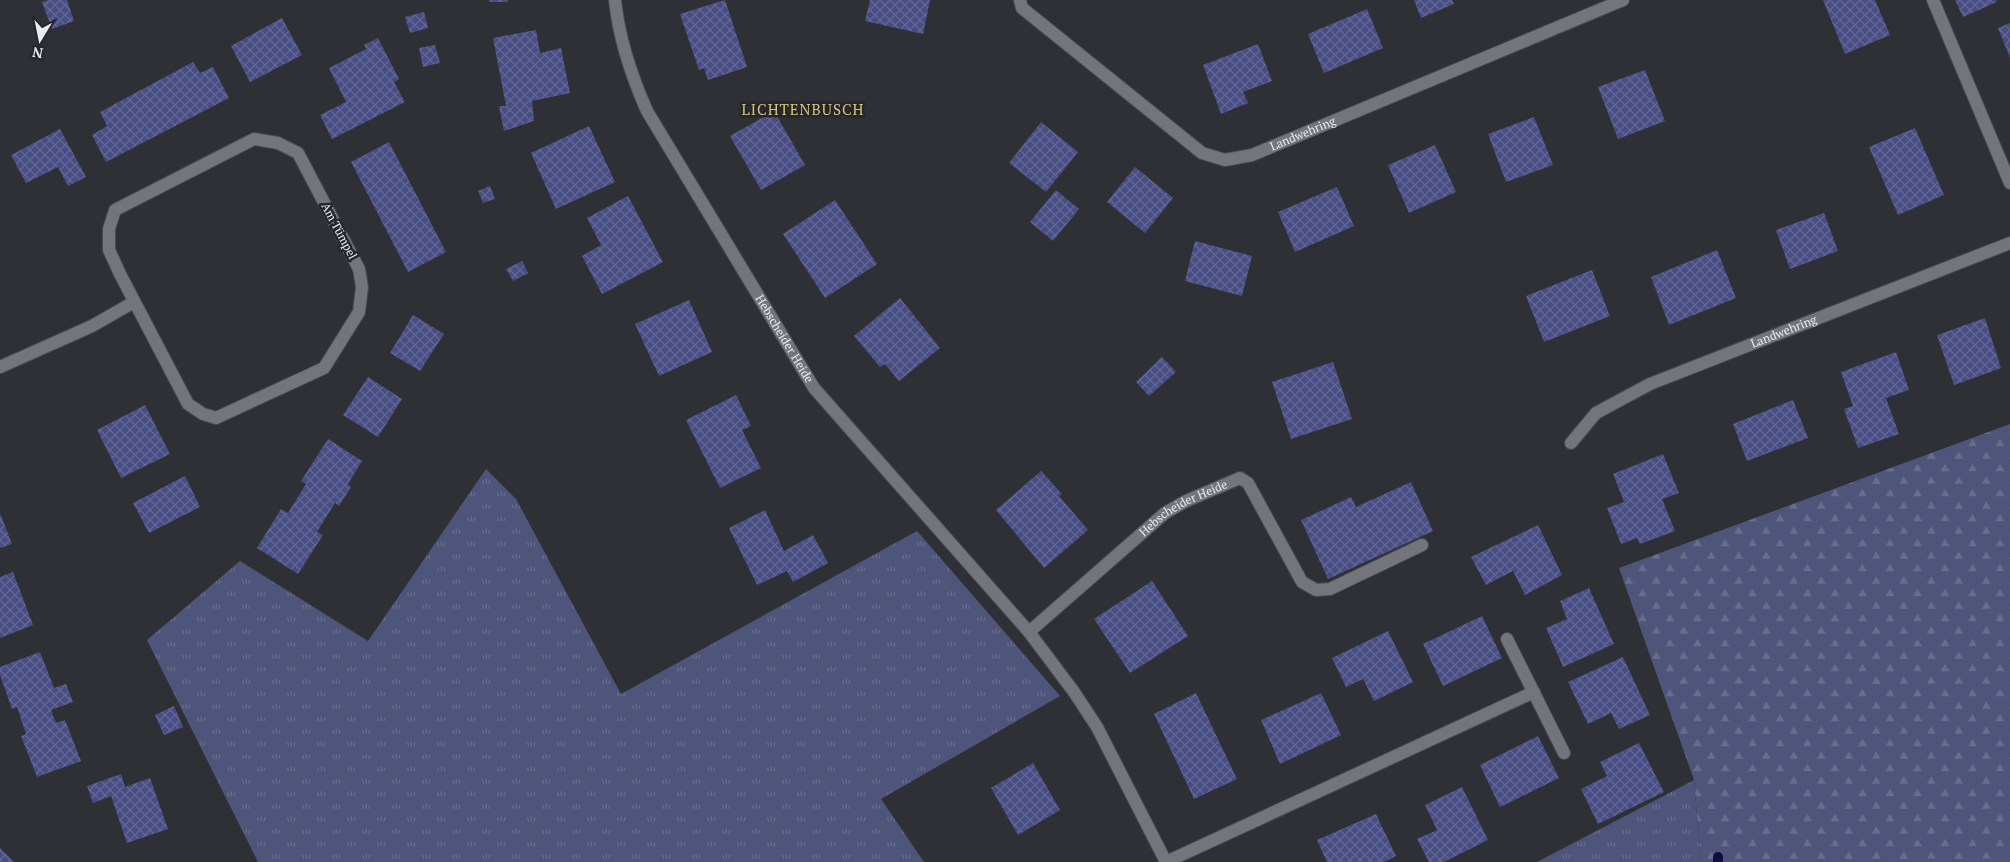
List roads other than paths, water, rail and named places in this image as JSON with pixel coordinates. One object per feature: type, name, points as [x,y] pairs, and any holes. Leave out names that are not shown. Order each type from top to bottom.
[{"type":"street","name":"Hebscheider Heide","points":[[615,0],[621,38],[630,73],[647,111],[814,388],[1029,632],[1074,692],[1097,727],[1166,862],[1534,692]]},
{"type":"street","name":"Landwehring","points":[[1020,0],[1022,8],[1202,153],[1225,160],[1252,155],[1623,0]]},
{"type":"street","points":[[1933,0],[2010,183]]},
{"type":"street","name":"Am Tümpel","points":[[254,139],[278,143],[298,153],[359,269],[362,287],[359,312],[324,368],[216,418],[203,414],[188,404],[134,302],[109,250],[109,229],[115,210],[254,139]]},
{"type":"street","name":"Landwehring","points":[[1571,443],[1596,413],[1650,384],[2010,243]]},
{"type":"street","points":[[0,367],[92,326],[134,302]]},
{"type":"street","name":"Hebscheider Heide","points":[[1029,632],[1165,513],[1186,500],[1240,478],[1248,483],[1302,582],[1316,590],[1330,589],[1422,545]]},
{"type":"street","points":[[1507,639],[1564,753]]},
{"type":"waterway","points":[[1718,857],[1718,862]]},
{"type":"district","name":"LICHTENBUSCH","points":[[803,110]]}]
